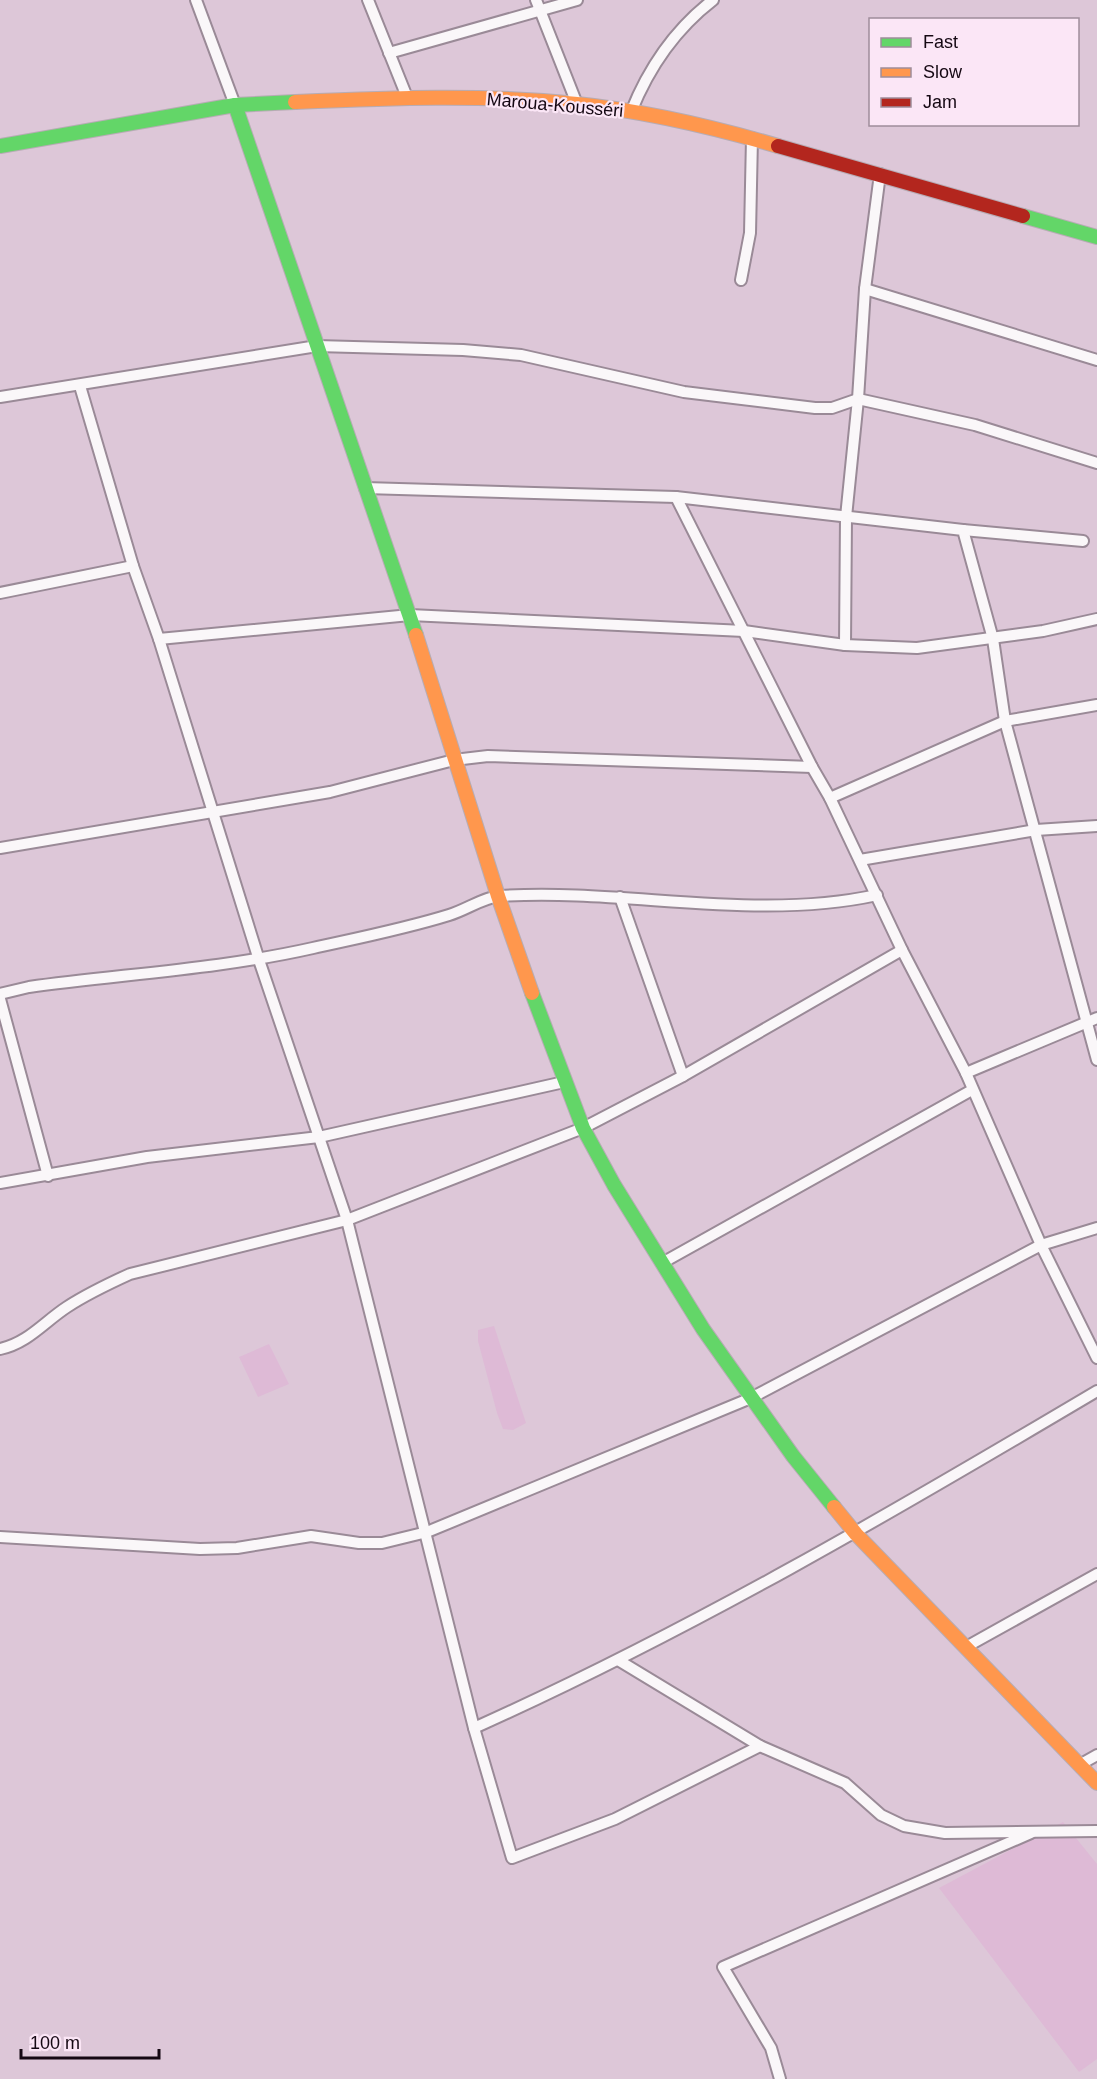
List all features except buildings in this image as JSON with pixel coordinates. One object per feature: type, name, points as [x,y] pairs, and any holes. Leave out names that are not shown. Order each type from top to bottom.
[{"type":"main road","name":"Maroua-Kousséri","points":[[0,146],[235,105],[407,97],[483,98],[577,104],[631,112],[752,138],[1097,237]]},
{"type":"main road","points":[[235,105],[410,615],[498,896],[564,1082],[583,1128],[614,1185],[703,1329],[793,1456],[856,1534],[1097,1783]]},
{"type":"street","points":[[196,0],[235,105]]},
{"type":"street","points":[[368,0],[407,97]]},
{"type":"street","points":[[390,53],[538,4],[577,0]]},
{"type":"street","points":[[631,112],[640,87],[662,49],[701,4],[713,0]]},
{"type":"street","points":[[538,4],[577,104]]},
{"type":"street","points":[[741,280],[750,233],[752,138]]},
{"type":"street","points":[[845,645],[846,517],[858,399],[865,289],[880,174]]},
{"type":"street","points":[[865,289],[1097,360]]},
{"type":"street","points":[[0,398],[317,346],[463,350],[521,356],[684,392],[815,408],[832,408],[858,399],[975,425],[1097,463]]},
{"type":"street","points":[[80,386],[133,566],[159,639],[259,960],[347,1220],[427,1532],[474,1728],[512,1858],[615,1819],[760,1746]]},
{"type":"street","points":[[365,488],[676,497],[963,530],[1083,541]]},
{"type":"street","points":[[676,497],[812,767],[830,798],[902,950],[966,1073],[1041,1245],[1097,1358]]},
{"type":"street","points":[[963,530],[993,639],[1005,721],[1092,1020],[1097,1060]]},
{"type":"street","points":[[0,593],[133,566]]},
{"type":"street","points":[[159,639],[410,615],[744,631],[845,645],[916,648],[993,639],[1097,619]]},
{"type":"street","points":[[830,798],[1005,721],[1097,705]]},
{"type":"street","points":[[0,848],[211,810],[330,792],[454,760],[488,756],[525,755],[812,767]]},
{"type":"street","points":[[860,860],[1036,830],[1097,826]]},
{"type":"street","points":[[48,1176],[0,996],[60,983],[259,960],[404,928],[452,914],[498,896],[620,897],[737,904],[812,904],[877,895]]},
{"type":"street","points":[[620,897],[683,1076]]},
{"type":"street","points":[[0,1349],[12,1346],[40,1330],[66,1308],[130,1274],[347,1220],[583,1128],[683,1076],[902,950]]},
{"type":"street","points":[[966,1073],[1092,1020]]},
{"type":"street","points":[[0,1183],[147,1156],[319,1137],[564,1082]]},
{"type":"street","points":[[662,1263],[972,1090]]},
{"type":"street","points":[[0,1537],[200,1550],[237,1548],[311,1536],[359,1543],[382,1543],[427,1532],[752,1398],[1041,1245],[1097,1228]]},
{"type":"street","points":[[474,1728],[618,1660],[856,1534],[1097,1391]]},
{"type":"street","points":[[966,1647],[1097,1574]]},
{"type":"street","points":[[618,1660],[760,1746],[845,1783],[881,1815],[904,1826],[945,1833],[1097,1831]]},
{"type":"street","points":[[1081,1764],[1097,1755]]},
{"type":"street","points":[[780,2079],[771,2048],[723,1967],[1036,1831]]},
{"type":"shaded area","points":[[494,1326],[526,1423],[513,1430],[503,1429],[478,1341],[478,1330]]},
{"type":"shaded area","points":[[269,1344],[289,1384],[258,1397],[239,1357]]},
{"type":"shaded area","points":[[1063,1822],[1097,1864],[1097,2059],[1079,2072],[939,1888]]},
{"type":"traffic: fast","points":[[0,146],[235,105],[295,102]]},
{"type":"traffic: fast","points":[[235,105],[416,635]]},
{"type":"traffic: fast","points":[[1023,216],[1097,237]]},
{"type":"traffic: fast","points":[[532,993],[583,1128],[614,1185],[703,1329],[793,1456],[834,1507]]},
{"type":"traffic: slow","points":[[295,102],[471,98],[577,104],[678,120],[778,146]]},
{"type":"traffic: slow","points":[[416,635],[498,896],[532,993]]},
{"type":"traffic: slow","points":[[834,1507],[856,1534],[1097,1783]]},
{"type":"traffic: jam","points":[[778,146],[1023,216]]}]
